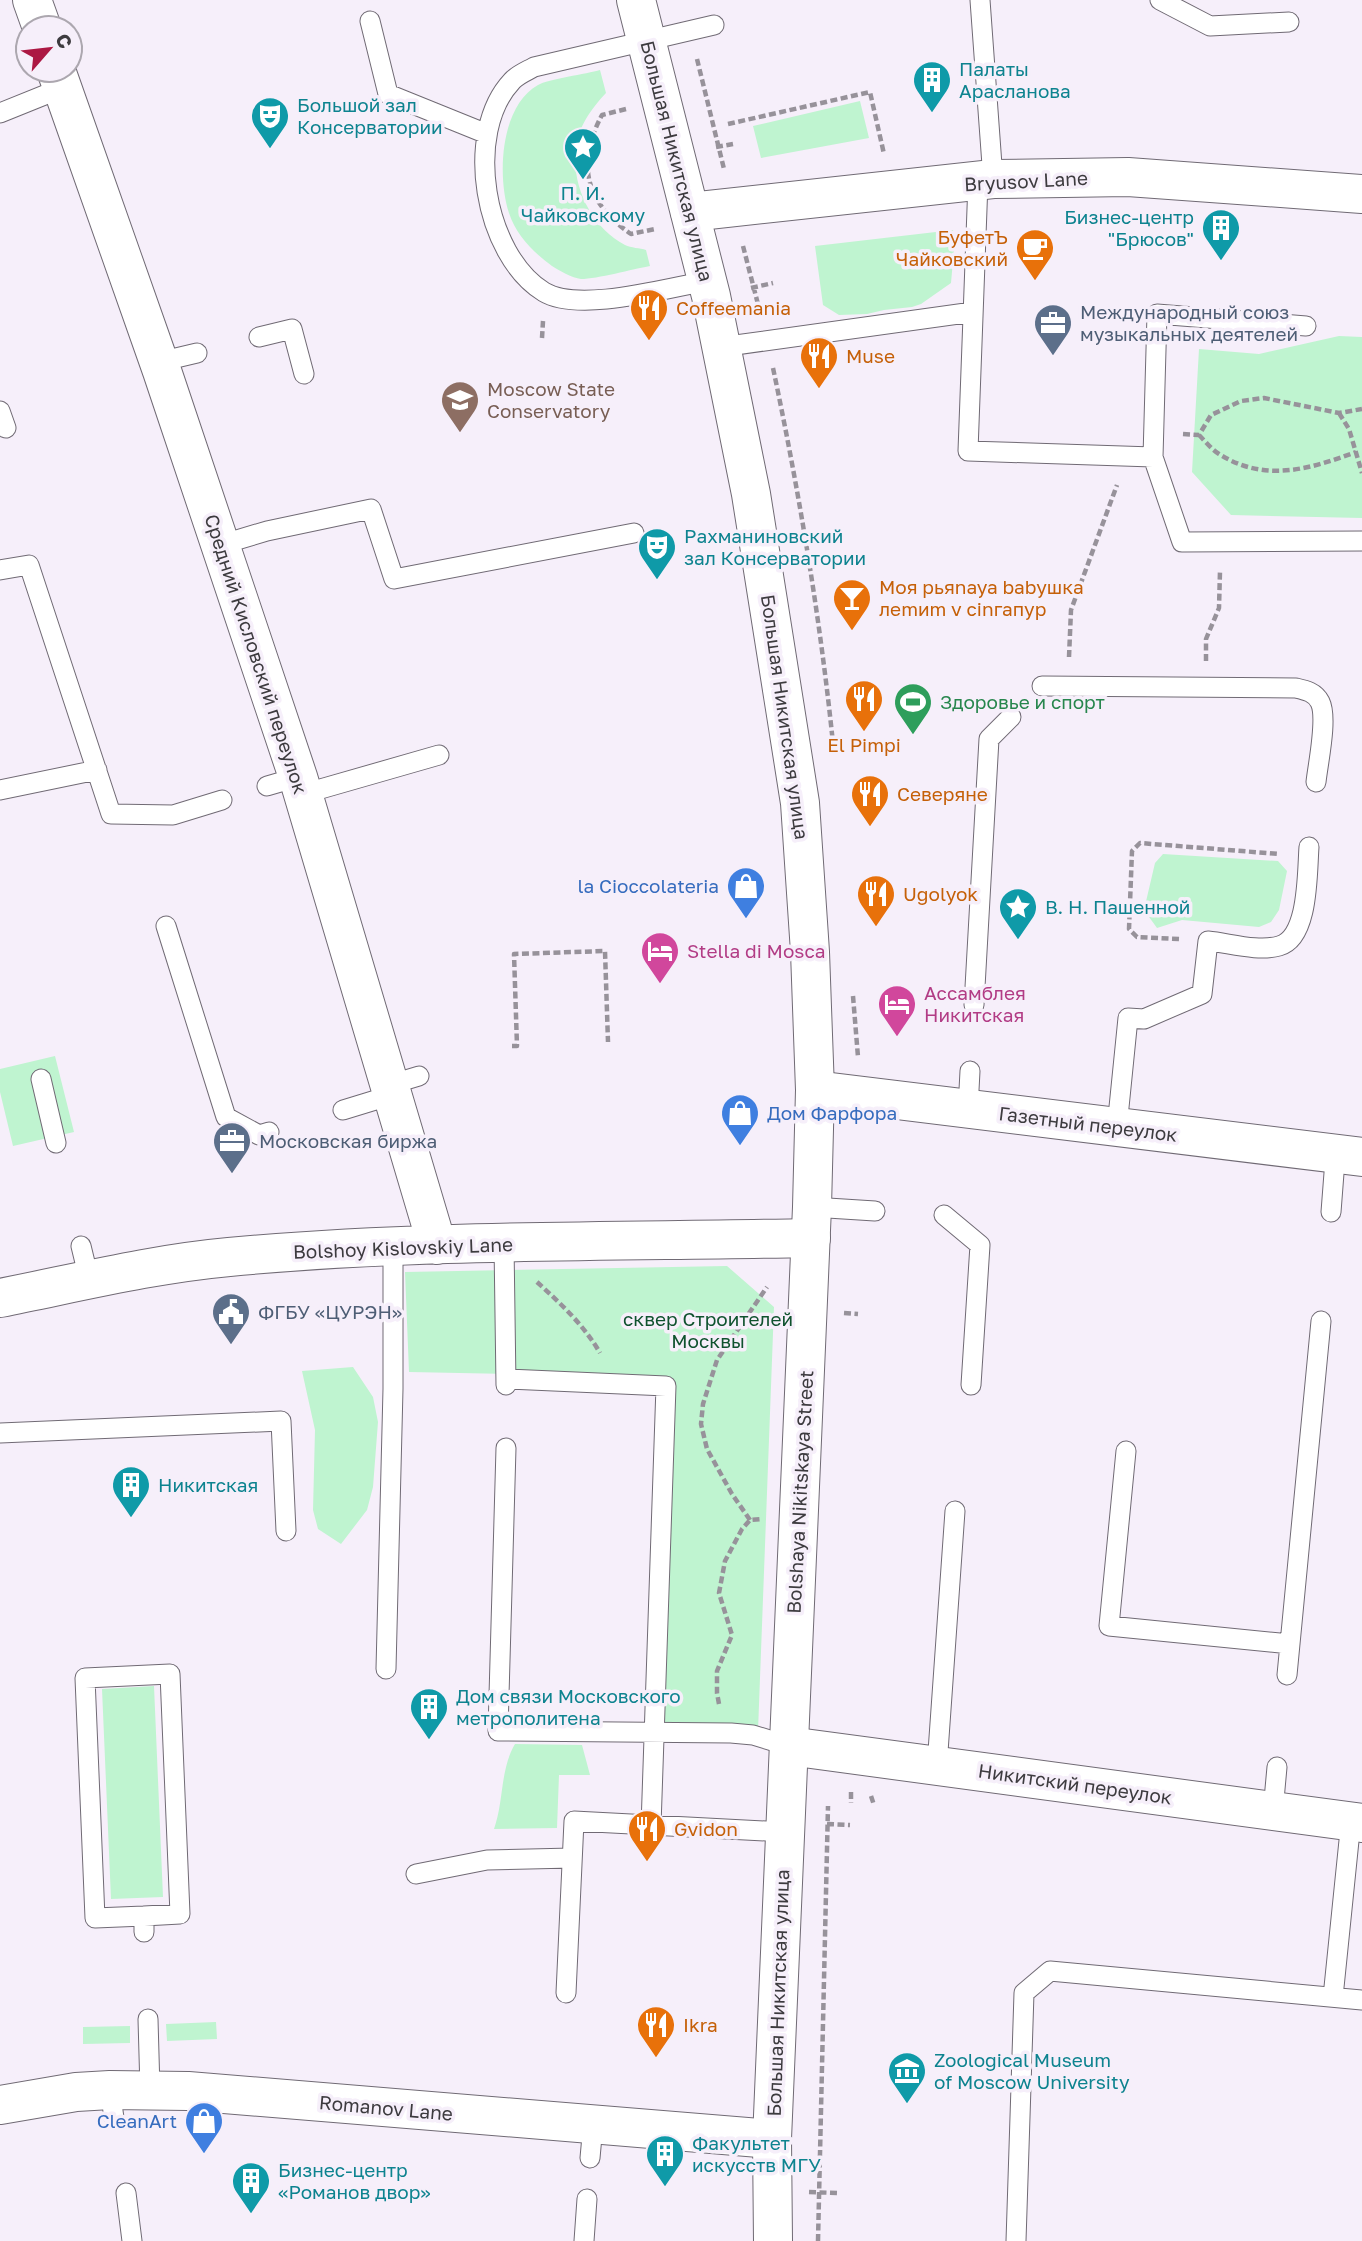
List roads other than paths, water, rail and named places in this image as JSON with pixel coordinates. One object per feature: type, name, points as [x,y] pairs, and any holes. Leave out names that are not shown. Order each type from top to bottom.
[{"type":"street","name":"Большая Никитская улица","points":[[636,0],[646,41],[674,220],[725,285],[721,347],[751,494],[800,803],[810,952],[815,1090],[812,1223]]},
{"type":"street","name":"Средний Кисловский переулок","points":[[61,84],[220,545],[289,786],[400,1085],[437,1245]]},
{"type":"street","name":"Bryusov Lane","points":[[674,220],[754,203],[985,181],[1128,177],[1362,194]]},
{"type":"street","name":"Газетный переулок","points":[[815,1090],[1117,1127],[1345,1150]]},
{"type":"street","name":"Bolshoy Kislovskiy Lane","points":[[0,1298],[85,1263],[393,1246],[504,1244],[812,1223]]},
{"type":"street","name":"Bolshaya Nikitskaya Street","points":[[789,1746],[812,1223]]},
{"type":"street","name":"Большая Никитская улица","points":[[773,2241],[772,2139],[801,1828],[789,1746]]},
{"type":"street","name":"Никитский переулок","points":[[789,1746],[1357,1822]]},
{"type":"street","name":"Romanov Lane","points":[[0,2105],[76,2092],[112,2104],[150,2090],[188,2091],[592,2142],[772,2139]]},
{"type":"lane","points":[[980,0],[985,181],[973,312],[968,452],[1153,457]]},
{"type":"lane","points":[[1160,0],[1210,26],[1289,22]]},
{"type":"lane","points":[[370,21],[388,94],[487,134]]},
{"type":"lane","points":[[715,25],[534,67],[513,79],[499,101],[487,134],[485,169],[495,228],[507,253],[544,292],[566,300],[592,301],[725,285]]},
{"type":"lane","points":[[0,113],[50,84]]},
{"type":"lane","points":[[721,347],[973,312]]},
{"type":"lane","points":[[1306,326],[1157,314],[1153,457],[1182,542],[1362,541]]},
{"type":"lane","points":[[260,337],[292,329],[304,374]]},
{"type":"lane","points":[[159,362],[197,353]]},
{"type":"lane","points":[[220,545],[268,531],[371,509],[394,579],[634,533]]},
{"type":"lane","points":[[0,570],[29,565],[111,814],[173,815],[222,800]]},
{"type":"lane","points":[[1042,686],[1296,688],[1311,692],[1320,702],[1322,716],[1316,782]]},
{"type":"lane","points":[[974,1005],[989,739],[1011,717]]},
{"type":"lane","points":[[289,786],[439,755]]},
{"type":"lane","points":[[0,790],[97,770]]},
{"type":"lane","points":[[1117,1127],[1128,1018],[1144,1020],[1202,994],[1208,941],[1266,948],[1281,946],[1294,937],[1301,921],[1308,852]]},
{"type":"lane","points":[[166,926],[226,1116],[259,1135],[269,1132]]},
{"type":"lane","points":[[968,1109],[970,1071]]},
{"type":"lane","points":[[41,1079],[56,1143]]},
{"type":"lane","points":[[343,1110],[400,1085]]},
{"type":"lane","points":[[1331,1212],[1345,1150]]},
{"type":"lane","points":[[812,1223],[875,1211]]},
{"type":"lane","points":[[944,1215],[980,1245],[971,1385]]},
{"type":"lane","points":[[504,1244],[506,1382],[666,1386],[651,1826]]},
{"type":"lane","points":[[386,1669],[393,1389],[393,1246]]},
{"type":"lane","points":[[1286,1675],[1321,1321]]},
{"type":"lane","points":[[0,1433],[281,1421],[286,1531]]},
{"type":"lane","points":[[506,1448],[498,1731],[753,1735],[789,1746]]},
{"type":"lane","points":[[1126,1451],[1109,1626],[1290,1644]]},
{"type":"lane","points":[[937,1766],[955,1511]]},
{"type":"lane","points":[[170,1674],[180,1914],[144,1924],[95,1918],[85,1678],[170,1674]]},
{"type":"lane","points":[[1273,1811],[1277,1767]]},
{"type":"lane","points":[[566,1993],[574,1821],[651,1826],[801,1828]]},
{"type":"lane","points":[[1333,1997],[1357,1822]]},
{"type":"lane","points":[[416,1874],[487,1860],[572,1858]]},
{"type":"lane","points":[[1016,2241],[1024,1993],[1050,1971],[1362,2000]]},
{"type":"lane","points":[[148,2019],[150,2090]]},
{"type":"lane","points":[[126,2193],[132,2241]]},
{"type":"lane","points":[[584,2241],[587,2199]]},
{"type":"place","name":"Палаты Арасланова","points":[[932,114]]},
{"type":"place","name":"Большой зал Консерватории","points":[[270,150]]},
{"type":"place","name":"П. И. Чайковскому","points":[[583,181]]},
{"type":"place","name":"Бизнес-центр \"Брюсов\"","points":[[1221,262]]},
{"type":"place","name":"БуфетЪ Чайковский","points":[[1035,282]]},
{"type":"place","name":"Coffeemania","points":[[649,342]]},
{"type":"place","name":"Международный союз музыкальных деятелей","points":[[1053,357]]},
{"type":"place","name":"Muse","points":[[819,390]]},
{"type":"place","name":"Moscow State Conservatory","points":[[460,434]]},
{"type":"place","name":"Рахманиновский зал Консерватории","points":[[657,581]]},
{"type":"place","name":"Моя рьяnaya babyшка леmиm v cinгапур","points":[[852,632]]},
{"type":"place","name":"El Pimpi","points":[[864,733]]},
{"type":"place","name":"Здоровье и спорт","points":[[913,736]]},
{"type":"place","name":"Северяне","points":[[870,828]]},
{"type":"place","name":"la Cioccolateria","points":[[746,920]]},
{"type":"place","name":"Ugolyok","points":[[876,928]]},
{"type":"place","name":"В. Н. Пашенной","points":[[1018,941]]},
{"type":"place","name":"Stella di Mosca","points":[[660,985]]},
{"type":"place","name":"Ассамблея Никитская","points":[[897,1038]]},
{"type":"place","name":"Дом Фарфора","points":[[740,1147]]},
{"type":"place","name":"Московская биржа","points":[[232,1175]]},
{"type":"place","name":"ФГБУ «ЦУРЭН»","points":[[231,1346]]},
{"type":"place","name":"Никитская","points":[[131,1519]]},
{"type":"place","name":"Дом связи Московского метрополитена","points":[[429,1741]]},
{"type":"place","name":"Gvidon","points":[[647,1863]]},
{"type":"place","name":"Ikra","points":[[656,2059]]},
{"type":"place","name":"Zoological Museum of Moscow University","points":[[907,2105]]},
{"type":"place","name":"CleanArt","points":[[204,2155]]},
{"type":"place","name":"Факультет искусств МГУ","points":[[665,2188]]},
{"type":"place","name":"Бизнес-центр «Романов двор»","points":[[251,2215]]},
{"type":"park label","name":"сквер Строителей Москвы","points":[[708,1330]]}]
